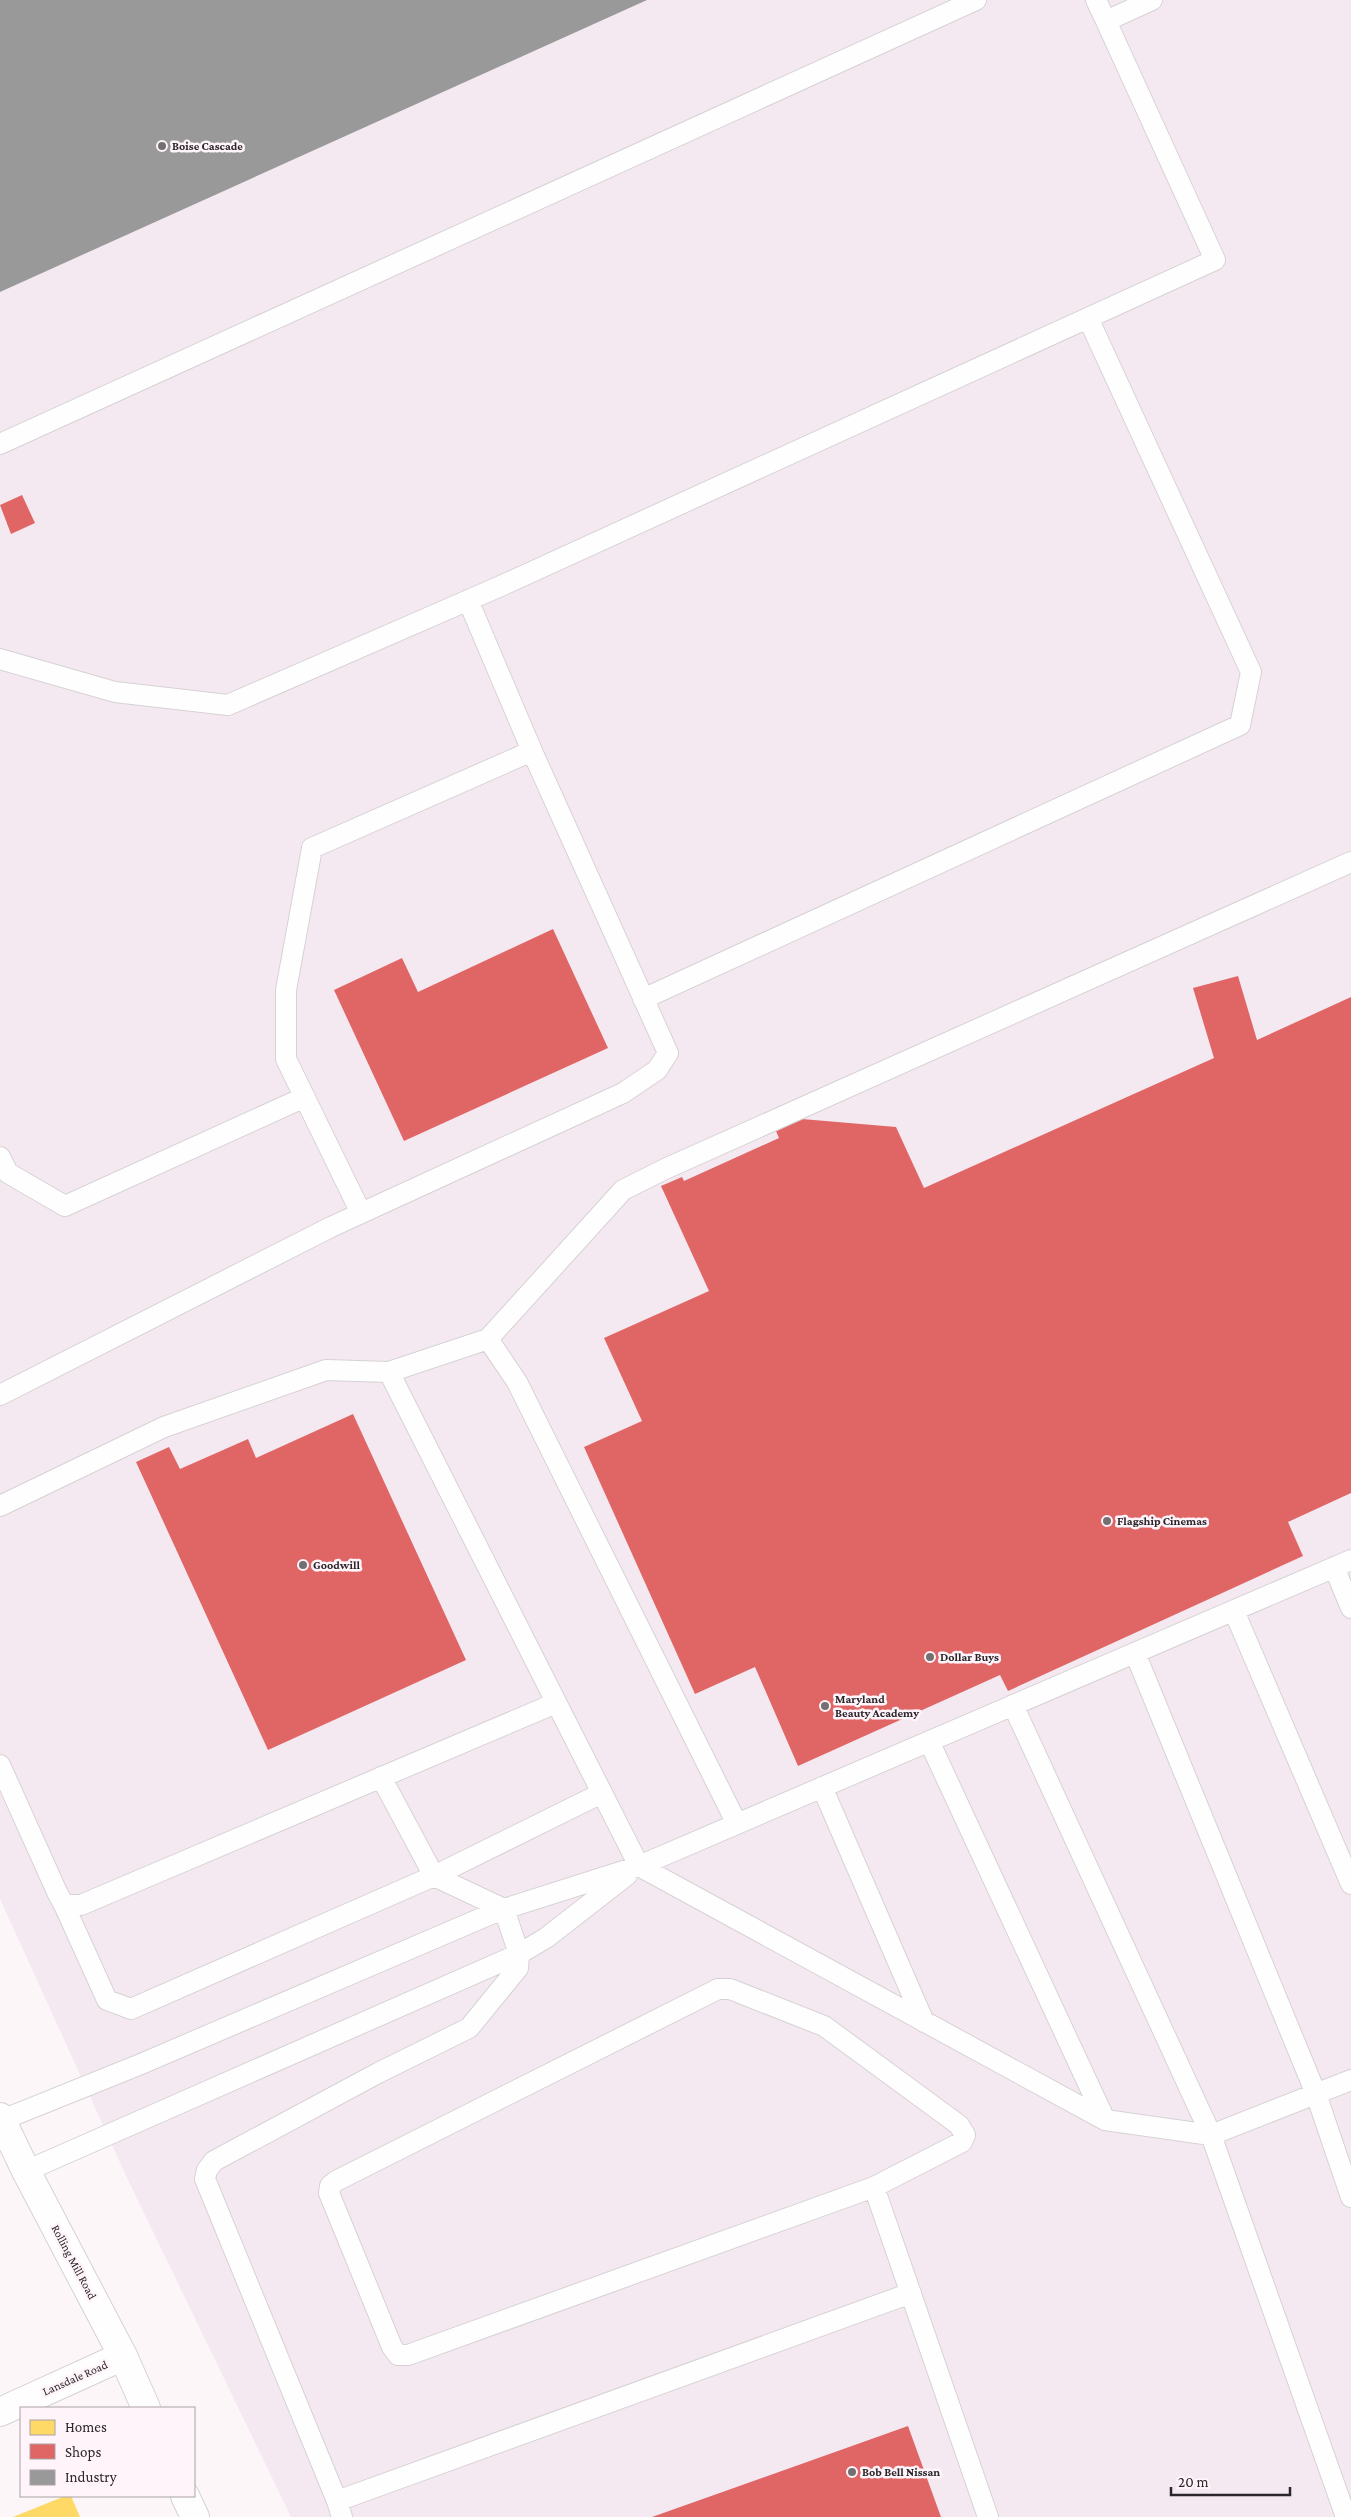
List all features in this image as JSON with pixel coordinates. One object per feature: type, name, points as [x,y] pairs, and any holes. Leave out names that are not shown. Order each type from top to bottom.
[{"type":"street","name":"Rolling Mill Road","points":[[1,2118],[26,2171],[123,2356],[146,2407]]},
{"type":"street","name":"Lansdale Road","points":[[0,2412],[123,2356]]},
{"type":"street","points":[[185,2497],[195,2517]]},
{"type":"lane","points":[[0,444],[976,0]]},
{"type":"lane","points":[[0,659],[115,692],[228,705],[468,600],[1215,260],[1096,0]]},
{"type":"lane","points":[[1106,21],[1152,0]]},
{"type":"lane","points":[[643,999],[1240,725],[1251,672],[1088,318]]},
{"type":"lane","points":[[0,1395],[361,1214],[623,1093],[657,1070],[668,1053],[532,751],[468,600]]},
{"type":"lane","points":[[361,1214],[286,1058],[286,990],[312,848],[532,751]]},
{"type":"lane","points":[[0,1506],[164,1427],[326,1370],[389,1372],[488,1339],[623,1190],[674,1165],[1351,862]]},
{"type":"lane","points":[[0,1156],[8,1173],[65,1206],[305,1097]]},
{"type":"lane","points":[[488,1339],[517,1382],[737,1824]]},
{"type":"lane","points":[[389,1372],[639,1866],[1104,2120],[1211,2134],[1351,2080]]},
{"type":"lane","points":[[1,2118],[142,2064],[504,1909],[639,1866],[1343,1564],[1351,1608]]},
{"type":"lane","points":[[1234,1611],[1351,1884]]},
{"type":"lane","points":[[1135,1653],[1316,2094],[1351,2197]]},
{"type":"lane","points":[[64,1905],[81,1905],[556,1702]]},
{"type":"lane","points":[[1013,1705],[1211,2134],[1346,2517]]},
{"type":"lane","points":[[929,1741],[1104,2120]]},
{"type":"lane","points":[[0,1765],[107,2000],[131,2009],[434,1876],[602,1793]]},
{"type":"lane","points":[[381,1777],[434,1876],[504,1909],[519,1954],[518,1968],[469,2028],[360,2082],[214,2162],[207,2170],[205,2179],[340,2509],[911,2293]]},
{"type":"lane","points":[[822,1787],[924,2022]]},
{"type":"lane","points":[[26,2171],[519,1954],[546,1938],[639,1866]]},
{"type":"lane","points":[[718,1989],[730,1990],[824,2026],[959,2125],[965,2134],[962,2142],[874,2187],[408,2355],[398,2355],[392,2347],[329,2193],[330,2186],[336,2181],[718,1989]]},
{"type":"lane","points":[[874,2187],[988,2517]]},
{"type":"shaded area","points":[[0,0],[1351,0],[1351,2517],[291,2517],[127,2178],[0,1899]]},
{"type":"building: Homes","points":[[63,2497],[71,2497],[80,2517],[13,2517]]},
{"type":"building: Shops","points":[[22,495],[35,523],[11,534],[0,505]]},
{"type":"building: Shops","points":[[553,929],[608,1048],[404,1141],[334,990],[402,958],[418,992]]},
{"type":"building: Shops","points":[[1238,976],[1257,1040],[1351,997],[1351,1493],[1288,1522],[1303,1556],[1008,1691],[1000,1675],[798,1766],[755,1667],[695,1694],[584,1447],[642,1421],[604,1338],[709,1291],[661,1186],[682,1177],[684,1181],[779,1138],[776,1131],[802,1119],[896,1127],[924,1188],[1214,1058],[1193,988]]},
{"type":"building: Shops","name":"Goodwill","points":[[353,1414],[466,1660],[268,1750],[136,1462],[169,1447],[180,1469],[248,1439],[256,1458]]},
{"type":"building: Shops","name":"Bob Bell Nissan","points":[[908,2426],[941,2517],[652,2517]]},
{"type":"building: Industry","name":"Boise Cascade","points":[[0,0],[647,0],[0,292]]},
{"type":"place","name":"Boise Cascade","points":[[162,146]]},
{"type":"place","name":"Flagship Cinemas","points":[[1107,1521]]},
{"type":"place","name":"Goodwill","points":[[303,1565]]},
{"type":"place","name":"Dollar Buys","points":[[930,1657]]},
{"type":"place","name":"Maryland Beauty Academy","points":[[825,1706]]},
{"type":"place","name":"Bob Bell Nissan","points":[[852,2472]]}]
